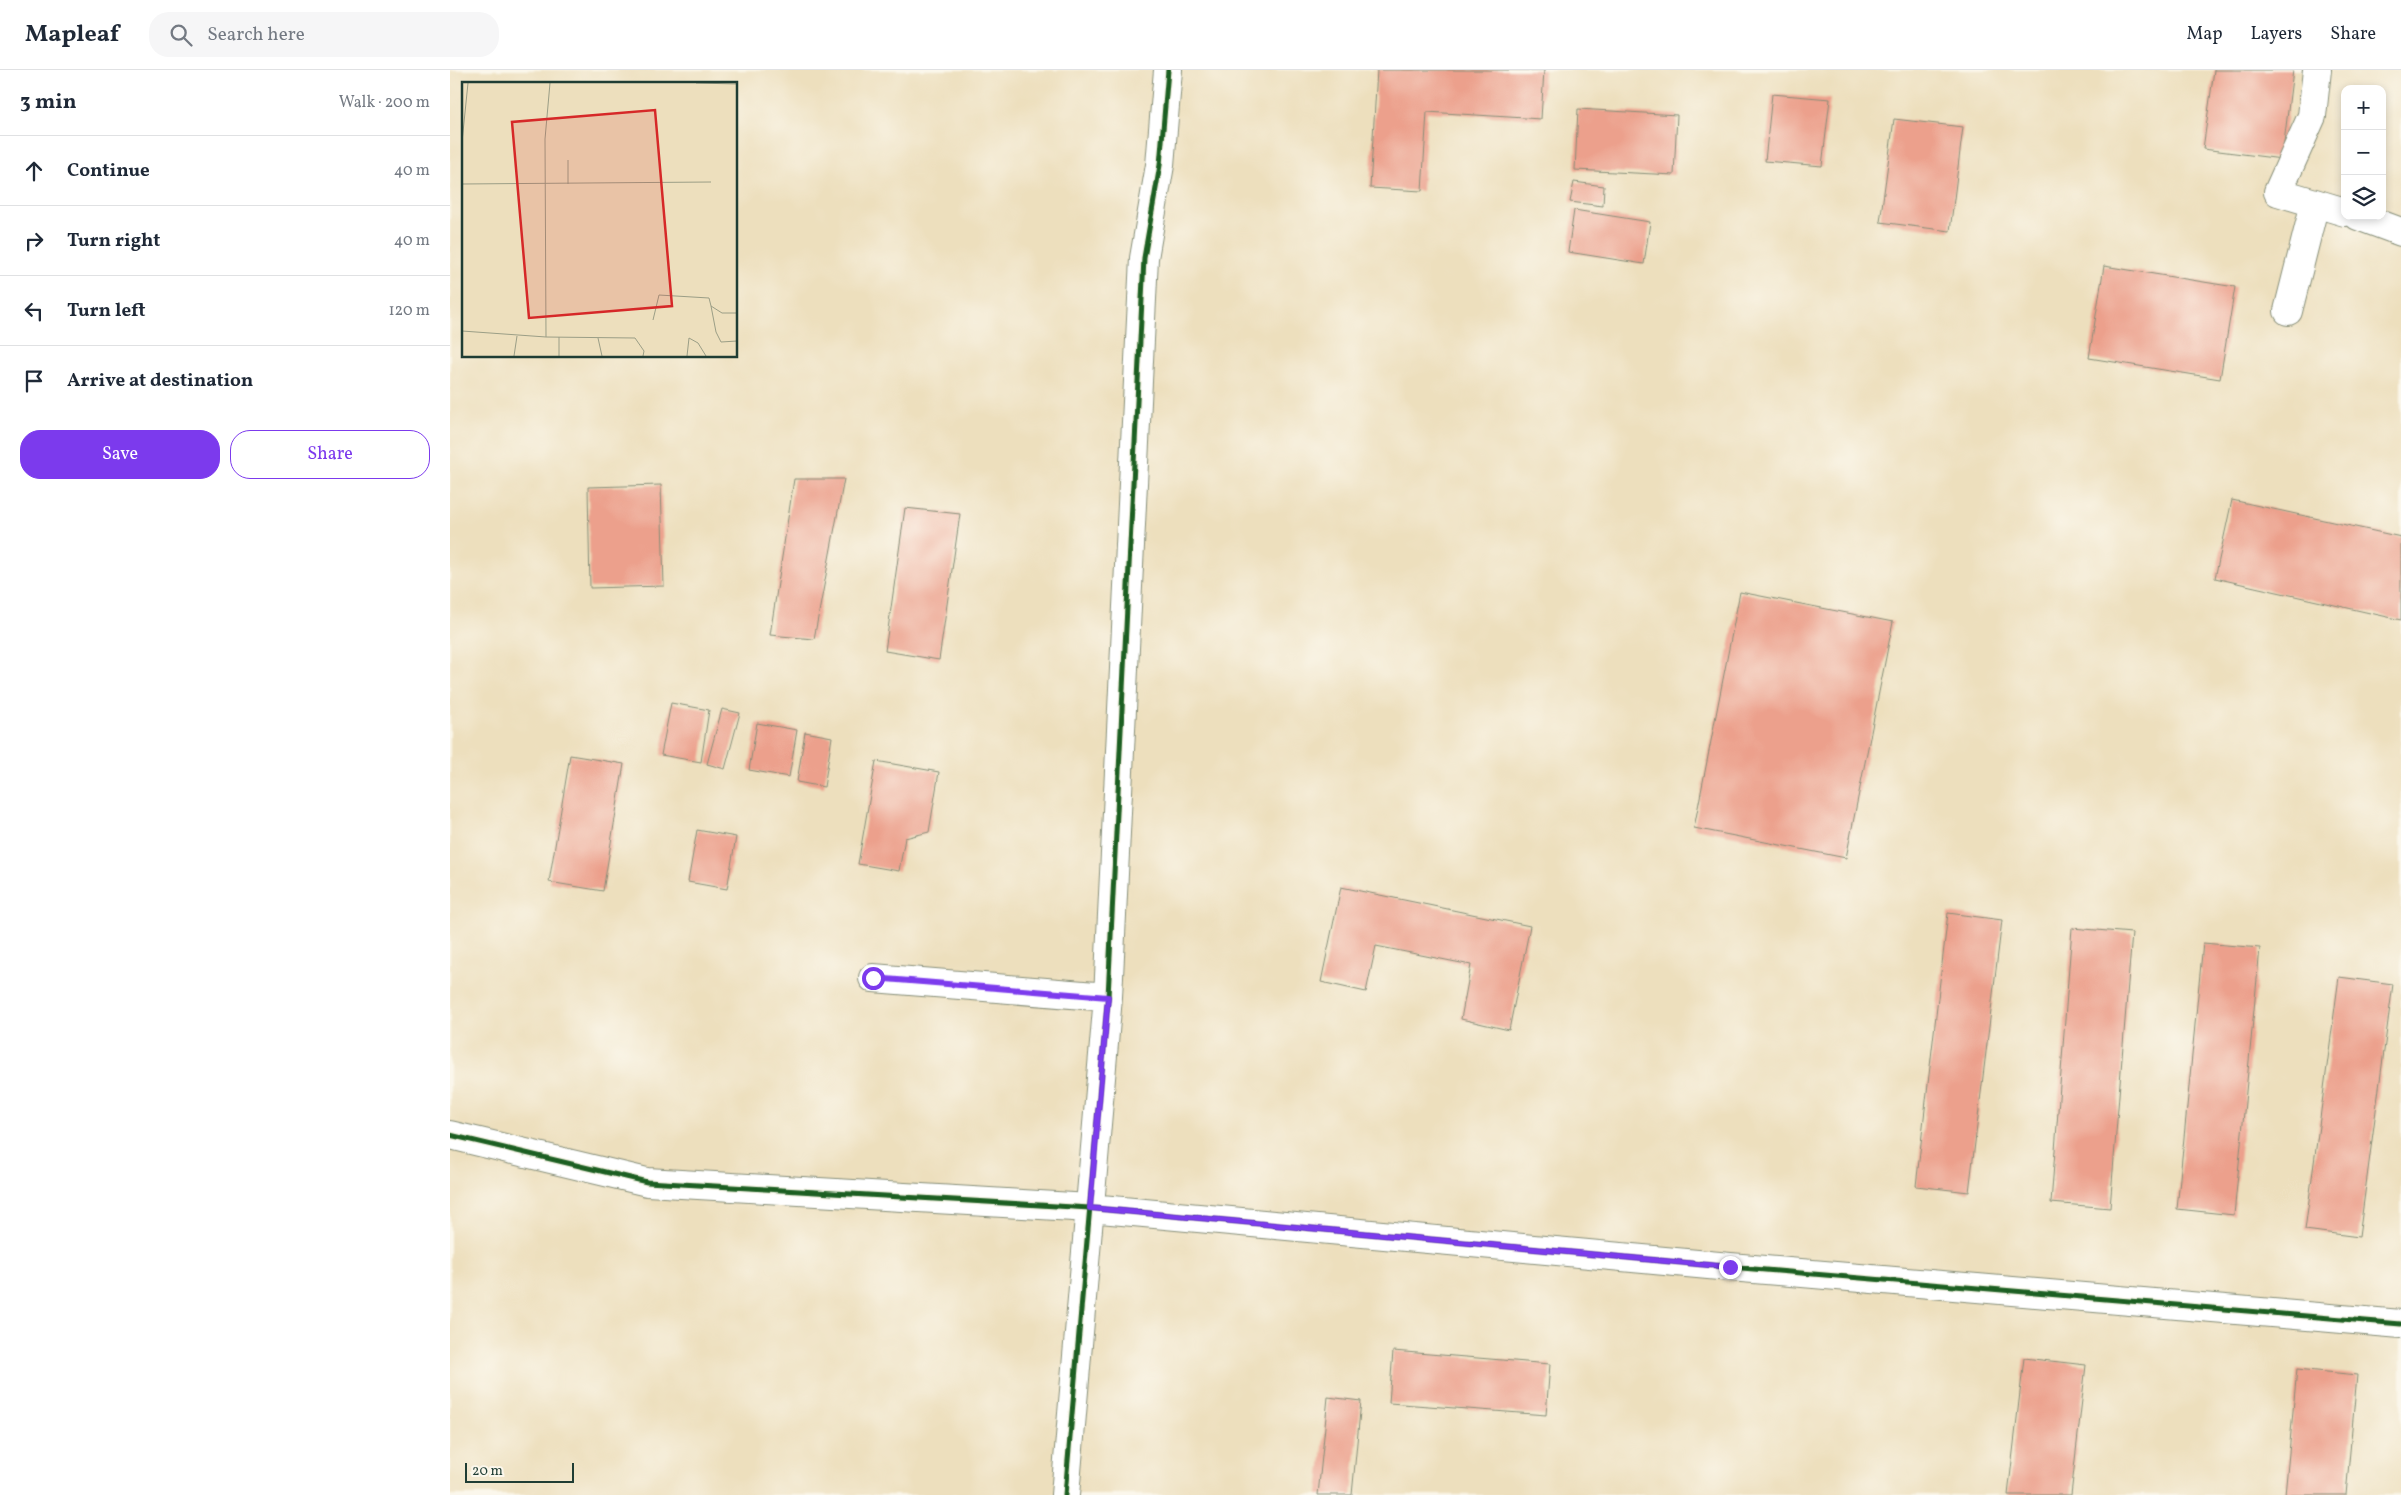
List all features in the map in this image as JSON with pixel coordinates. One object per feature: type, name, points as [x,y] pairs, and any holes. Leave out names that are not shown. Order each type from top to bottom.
[{"type":"street","points":[[1065,1495],[1108,997],[1144,258],[1160,165],[1168,70]]},
{"type":"street","points":[[2317,70],[2312,116],[2278,192],[2341,211]]},
{"type":"street","points":[[2288,311],[2315,203]]},
{"type":"street","points":[[2369,220],[2401,232]]},
{"type":"street","points":[[873,978],[1108,997]]},
{"type":"street","points":[[450,1135],[647,1182],[1090,1208],[1730,1267],[2401,1324]]},
{"type":"building","points":[[1377,70],[1544,70],[1541,119],[1427,112],[1422,191],[1370,188]]},
{"type":"building","points":[[2214,70],[2293,70],[2282,159],[2203,149]]},
{"type":"building","points":[[1772,94],[1830,99],[1822,166],[1765,161]]},
{"type":"building","points":[[1578,109],[1677,115],[1674,175],[1575,170]]},
{"type":"building","points":[[1894,119],[1963,127],[1950,231],[1880,222]]},
{"type":"building","points":[[1574,182],[1604,186],[1603,206],[1570,202]]},
{"type":"building","points":[[1574,210],[1650,222],[1644,264],[1568,252]]},
{"type":"building","points":[[2104,266],[2235,287],[2220,379],[2089,358]]},
{"type":"building","points":[[794,479],[844,479],[814,639],[770,635]]},
{"type":"building","points":[[661,485],[664,586],[590,588],[588,487]]},
{"type":"building","points":[[2232,500],[2401,537],[2401,620],[2215,578]]},
{"type":"building","points":[[905,508],[960,514],[939,660],[885,651]]},
{"type":"building","points":[[1740,592],[1893,622],[1846,858],[1694,828]]},
{"type":"building","points":[[671,703],[709,710],[701,762],[661,755]]},
{"type":"building","points":[[722,709],[740,713],[725,769],[707,764]]},
{"type":"building","points":[[757,723],[797,730],[789,777],[749,770]]},
{"type":"building","points":[[805,732],[832,737],[824,787],[797,782]]},
{"type":"building","points":[[570,755],[624,764],[603,891],[549,882]]},
{"type":"building","points":[[876,761],[939,772],[929,832],[905,838],[899,871],[858,864]]},
{"type":"building","points":[[697,830],[736,837],[727,889],[688,882]]},
{"type":"building","points":[[1341,887],[1530,926],[1509,1030],[1461,1019],[1471,965],[1376,946],[1366,992],[1321,982]]},
{"type":"building","points":[[1948,913],[2002,920],[1969,1192],[1916,1186]]},
{"type":"building","points":[[2072,928],[2132,933],[2110,1208],[2051,1203]]},
{"type":"building","points":[[2203,943],[2260,948],[2234,1215],[2177,1209]]},
{"type":"building","points":[[2339,977],[2393,984],[2359,1237],[2305,1230]]},
{"type":"building","points":[[1393,1351],[1550,1364],[1546,1415],[1389,1403]]},
{"type":"building","points":[[2024,1358],[2086,1365],[2071,1495],[2008,1495]]},
{"type":"building","points":[[2297,1369],[2357,1375],[2346,1495],[2285,1495]]},
{"type":"building","points":[[1328,1397],[1361,1401],[1352,1495],[1318,1495]]},
{"type":"cycle path","points":[[1065,1495],[1108,997],[1144,258],[1160,165],[1168,70]]},
{"type":"cycle path","points":[[450,1135],[647,1182],[1090,1208],[1730,1267],[2401,1324]]},
{"type":"route","points":[[873,978],[1108,997],[1090,1208],[1730,1267]]}]
